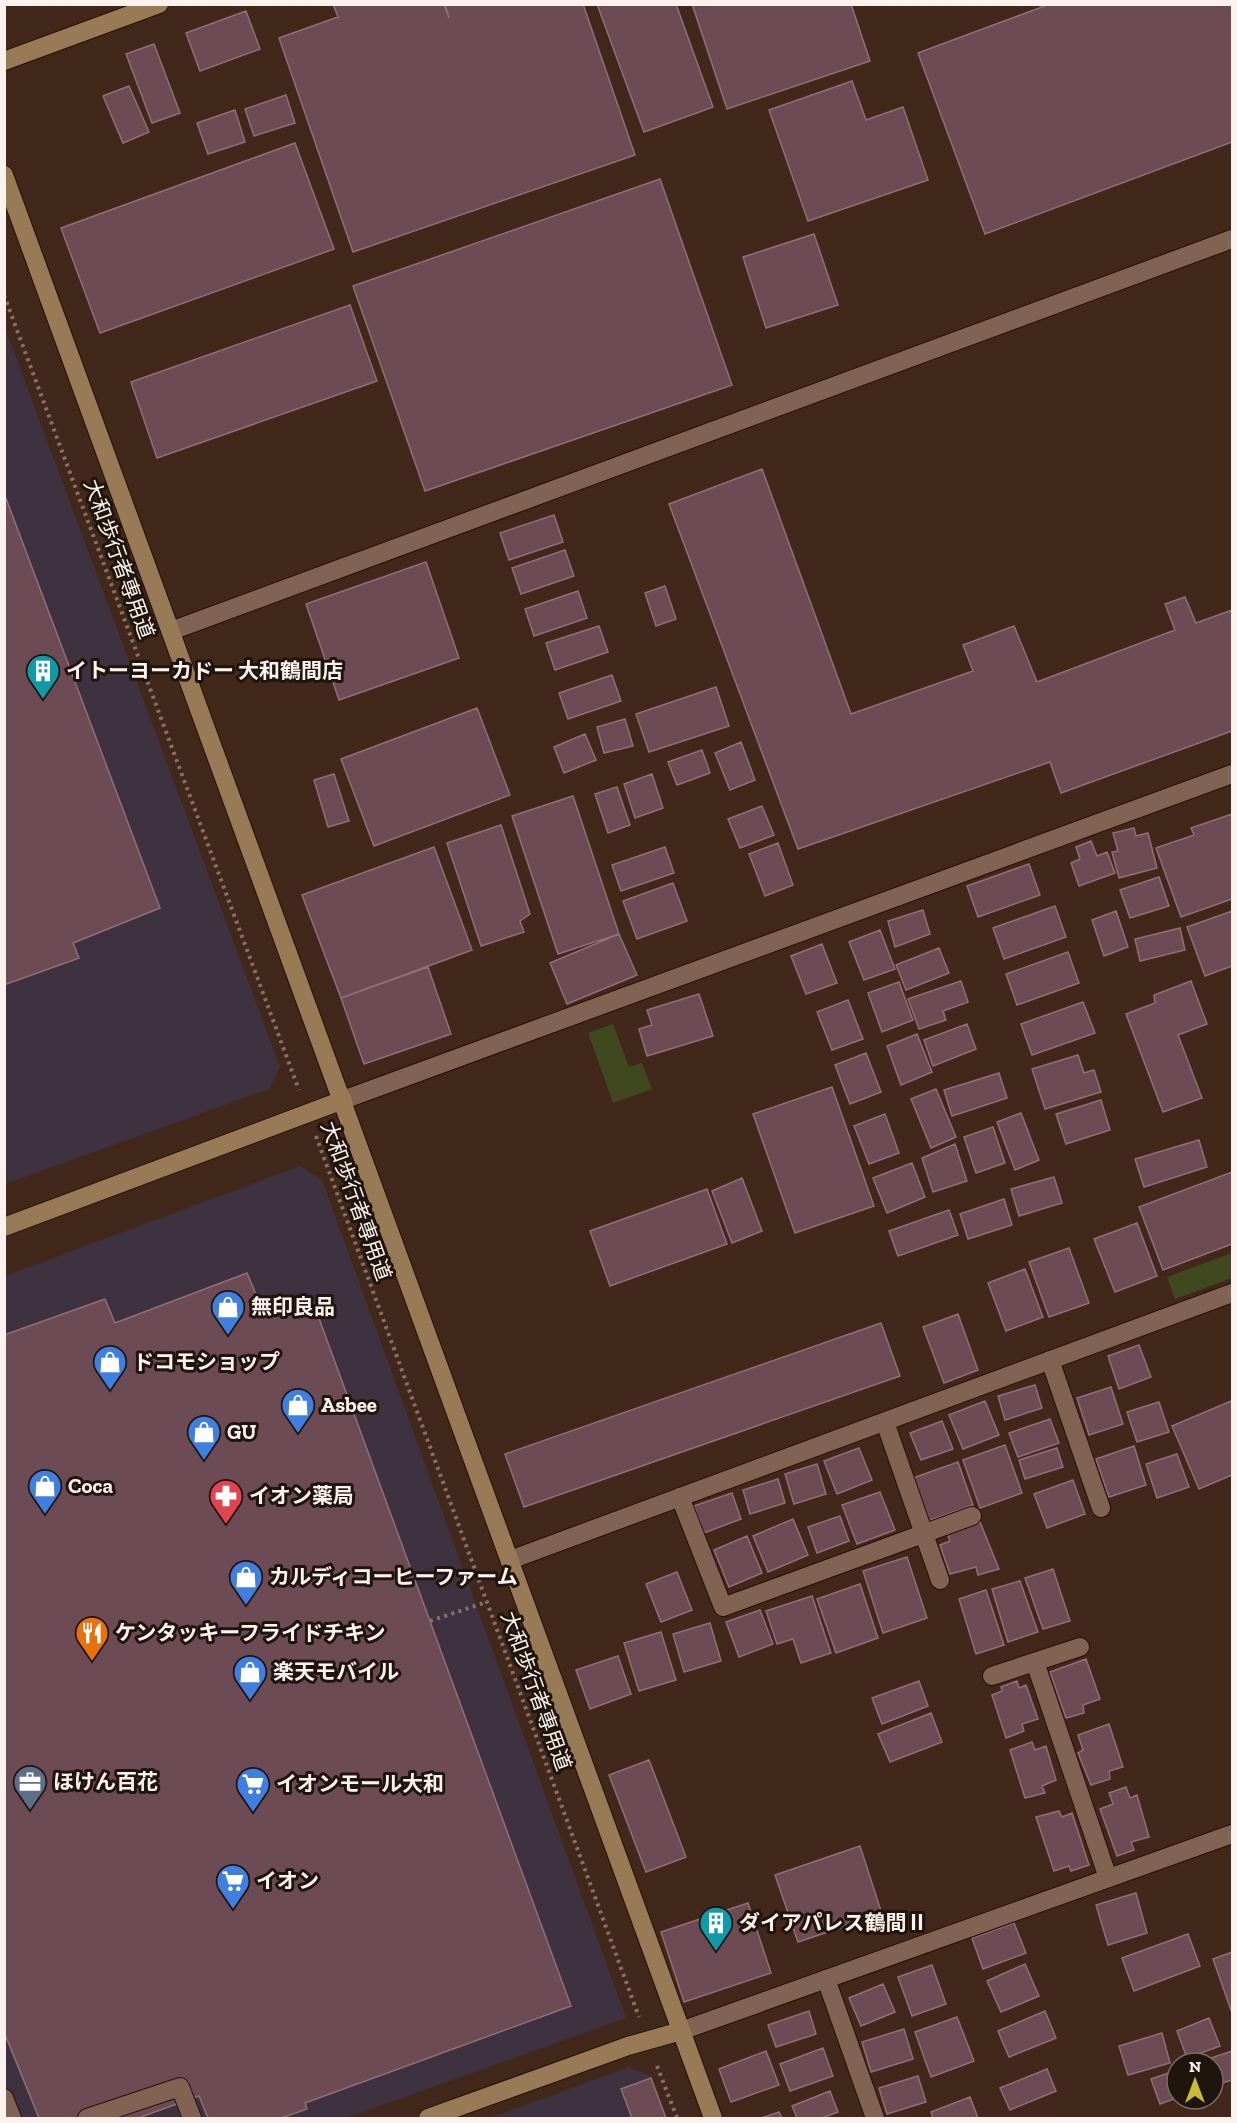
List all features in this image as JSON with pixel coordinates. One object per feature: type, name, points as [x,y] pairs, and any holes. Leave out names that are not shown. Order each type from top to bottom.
[{"type":"street","points":[[4,61],[159,4]]},
{"type":"street","points":[[4,175],[713,2118]]},
{"type":"street","points":[[171,631],[1233,239]]},
{"type":"street","points":[[4,1227],[343,1100],[1233,774]]},
{"type":"street","points":[[510,1560],[1233,1293]]},
{"type":"street","points":[[1050,1360],[1101,1508]]},
{"type":"street","points":[[885,1422],[940,1580]]},
{"type":"street","points":[[680,1497],[723,1607],[972,1516]]},
{"type":"street","points":[[992,1676],[1080,1647]]},
{"type":"street","points":[[1035,1662],[1108,1878]]},
{"type":"street","points":[[428,2118],[648,2040],[681,2031],[1233,1834]]},
{"type":"street","points":[[826,1979],[875,2118]]},
{"type":"street","points":[[87,2118],[180,2087],[192,2118]]},
{"type":"street","points":[[4,2098],[12,2118]]},
{"type":"path","name":"大和歩行者専用道","points":[[4,295],[677,2118]]},
{"type":"path","points":[[430,1621],[487,1602]]},
{"type":"shaded area","points":[[4,325],[280,1067],[269,1089],[5,1184]]},
{"type":"shaded area","name":"イオンモール大和","points":[[300,1166],[322,1180],[626,2018],[346,2118],[5,2118],[5,1276]]},
{"type":"shaded area","points":[[629,2067],[651,2076],[666,2118],[490,2118]]},
{"type":"green space","points":[[613,1024],[629,1067],[642,1063],[652,1089],[613,1103],[588,1033]]},
{"type":"green space","points":[[1232,1253],[1232,1278],[1175,1299],[1167,1277]]},
{"type":"building","points":[[333,4],[444,4],[449,18],[445,4],[583,4],[635,155],[353,252],[279,38],[338,17]]},
{"type":"building","points":[[597,4],[676,4],[713,107],[644,132]]},
{"type":"building","points":[[692,4],[851,4],[870,61],[727,109]]},
{"type":"building","points":[[1050,4],[1232,4],[1232,142],[985,234],[918,53]]},
{"type":"building","points":[[246,11],[260,49],[200,71],[186,33]]},
{"type":"building","points":[[154,44],[180,113],[152,123],[126,54]]},
{"type":"building","points":[[852,81],[866,120],[903,107],[928,180],[808,221],[769,110]]},
{"type":"building","points":[[129,86],[149,132],[123,143],[103,96]]},
{"type":"building","points":[[286,95],[295,123],[254,136],[245,109]]},
{"type":"building","points":[[235,110],[245,142],[208,154],[197,123]]},
{"type":"building","points":[[295,143],[334,249],[100,333],[61,228]]},
{"type":"building","points":[[660,179],[732,385],[425,491],[353,286]]},
{"type":"building","points":[[814,234],[838,305],[766,328],[743,257]]},
{"type":"building","points":[[350,305],[377,381],[157,458],[131,382]]},
{"type":"building","points":[[762,469],[851,714],[973,671],[963,645],[1014,626],[1037,682],[1175,630],[1165,604],[1185,597],[1196,623],[1232,610],[1232,731],[1061,793],[1050,762],[798,849],[669,504]]},
{"type":"building","name":"イトーヨーカドー 大和鶴間店","points":[[4,493],[160,908],[73,943],[79,958],[4,985]]},
{"type":"building","points":[[554,515],[563,542],[509,560],[500,533]]},
{"type":"building","points":[[565,550],[574,576],[521,594],[512,568]]},
{"type":"building","points":[[426,562],[459,658],[339,700],[306,604]]},
{"type":"building","points":[[665,586],[676,619],[656,626],[645,593]]},
{"type":"building","points":[[578,591],[587,618],[534,636],[525,609]]},
{"type":"building","points":[[599,626],[608,652],[555,670],[546,643]]},
{"type":"building","points":[[612,675],[621,701],[568,719],[559,693]]},
{"type":"building","points":[[716,687],[729,726],[649,752],[636,714]]},
{"type":"building","points":[[477,708],[510,795],[374,846],[341,759]]},
{"type":"building","points":[[625,719],[633,746],[604,753],[597,727]]},
{"type":"building","points":[[585,734],[596,760],[564,773],[554,747]]},
{"type":"building","points":[[741,742],[755,780],[730,790],[715,753]]},
{"type":"building","points":[[702,750],[710,773],[677,785],[668,762]]},
{"type":"building","points":[[334,774],[349,821],[328,827],[314,780]]},
{"type":"building","points":[[652,774],[663,808],[635,818],[624,784]]},
{"type":"building","points":[[617,787],[630,825],[608,833],[595,794]]},
{"type":"building","points":[[573,796],[619,934],[558,954],[512,816]]},
{"type":"building","points":[[762,806],[774,835],[740,848],[728,819]]},
{"type":"building","points":[[1232,814],[1232,899],[1181,917],[1156,848],[1194,835],[1191,828]]},
{"type":"building","points":[[501,825],[530,914],[520,921],[524,932],[481,946],[447,843]]},
{"type":"building","points":[[1134,828],[1136,836],[1148,833],[1157,868],[1119,878],[1112,852],[1118,851],[1113,833]]},
{"type":"building","points":[[1091,841],[1097,856],[1107,852],[1115,873],[1079,886],[1071,863],[1080,859],[1076,847]]},
{"type":"building","points":[[778,843],[793,885],[765,896],[749,854]]},
{"type":"building","points":[[434,847],[472,950],[341,998],[302,895]]},
{"type":"building","points":[[665,847],[674,873],[621,891],[612,865]]},
{"type":"building","points":[[1029,864],[1040,895],[978,917],[967,886]]},
{"type":"building","points":[[1159,877],[1169,906],[1130,918],[1120,890]]},
{"type":"building","points":[[673,883],[687,921],[637,939],[623,901]]},
{"type":"building","points":[[1055,906],[1066,937],[1004,959],[993,928]]},
{"type":"building","points":[[923,910],[930,934],[895,947],[888,921]]},
{"type":"building","points":[[1116,911],[1128,947],[1104,956],[1092,920]]},
{"type":"building","points":[[1232,911],[1232,966],[1205,976],[1187,927]]},
{"type":"building","points":[[1180,928],[1185,950],[1140,961],[1135,939]]},
{"type":"building","points":[[880,930],[895,969],[864,980],[849,942]]},
{"type":"building","points":[[619,934],[637,975],[567,1004],[550,963]]},
{"type":"building","points":[[822,944],[837,983],[806,994],[791,956]]},
{"type":"building","points":[[939,948],[949,973],[906,990],[896,965]]},
{"type":"building","points":[[1068,952],[1079,983],[1017,1005],[1006,974]]},
{"type":"building","points":[[428,967],[451,1034],[364,1064],[341,998]]},
{"type":"building","points":[[961,981],[968,1002],[943,1011],[946,1020],[919,1029],[908,999]]},
{"type":"building","points":[[1191,981],[1207,1024],[1178,1035],[1202,1098],[1163,1112],[1126,1014],[1155,1003],[1154,995]]},
{"type":"building","points":[[899,982],[913,1020],[882,1032],[868,993]]},
{"type":"building","points":[[699,994],[713,1036],[647,1056],[639,1029],[652,1025],[647,1010]]},
{"type":"building","points":[[848,1000],[863,1039],[832,1050],[817,1012]]},
{"type":"building","points":[[1083,1002],[1095,1033],[1032,1055],[1021,1024]]},
{"type":"building","points":[[967,1024],[976,1049],[933,1066],[924,1040]]},
{"type":"building","points":[[917,1034],[932,1072],[901,1085],[887,1046]]},
{"type":"building","points":[[866,1053],[881,1092],[850,1104],[835,1065]]},
{"type":"building","points":[[1078,1055],[1084,1073],[1094,1070],[1101,1092],[1045,1109],[1032,1069]]},
{"type":"building","points":[[999,1073],[1007,1098],[952,1116],[944,1090]]},
{"type":"building","points":[[832,1087],[874,1206],[795,1233],[753,1114]]},
{"type":"building","points":[[936,1089],[956,1137],[931,1148],[911,1099]]},
{"type":"building","points":[[1101,1100],[1110,1130],[1066,1144],[1056,1114]]},
{"type":"building","points":[[1021,1113],[1039,1160],[1015,1170],[997,1122]]},
{"type":"building","points":[[885,1114],[899,1153],[869,1164],[854,1126]]},
{"type":"building","points":[[993,1127],[1005,1163],[976,1173],[964,1137]]},
{"type":"building","points":[[1199,1140],[1207,1167],[1144,1187],[1135,1159]]},
{"type":"building","points":[[955,1144],[967,1181],[933,1192],[922,1158]]},
{"type":"building","points":[[912,1163],[925,1197],[887,1213],[873,1178]]},
{"type":"building","points":[[1232,1172],[1232,1244],[1163,1270],[1139,1207]]},
{"type":"building","points":[[1054,1177],[1062,1203],[1019,1216],[1011,1189]]},
{"type":"building","points":[[742,1178],[762,1231],[732,1243],[712,1191]]},
{"type":"building","points":[[707,1189],[727,1244],[610,1286],[590,1231]]},
{"type":"building","points":[[1004,1199],[1012,1225],[968,1239],[960,1214]]},
{"type":"building","points":[[949,1210],[958,1235],[898,1256],[889,1231]]},
{"type":"building","points":[[1137,1223],[1157,1276],[1115,1292],[1094,1239]]},
{"type":"building","points":[[1069,1248],[1089,1303],[1049,1317],[1029,1262]]},
{"type":"building","points":[[1025,1269],[1043,1317],[1006,1331],[988,1283]]},
{"type":"building","name":"イオンモール大和","points":[[247,1273],[266,1318],[313,1302],[571,2006],[305,2103],[307,2109],[281,2118],[208,2118],[199,2096],[138,2118],[39,2118],[4,2032],[4,1335],[105,1299],[115,1323]]},
{"type":"building","points":[[958,1314],[978,1370],[944,1383],[923,1327]]},
{"type":"building","points":[[881,1323],[900,1376],[524,1507],[505,1454]]},
{"type":"building","points":[[1139,1345],[1151,1377],[1119,1389],[1108,1356]]},
{"type":"building","points":[[1035,1385],[1042,1408],[1005,1420],[998,1396]]},
{"type":"building","points":[[1111,1387],[1123,1424],[1089,1435],[1077,1398]]},
{"type":"building","points":[[985,1401],[999,1435],[963,1449],[949,1415]]},
{"type":"building","points":[[1231,1401],[1232,1475],[1199,1489],[1172,1426]]},
{"type":"building","points":[[1159,1402],[1169,1432],[1137,1442],[1127,1412]]},
{"type":"building","points":[[1050,1419],[1059,1443],[1018,1457],[1009,1433]]},
{"type":"building","points":[[942,1421],[953,1449],[921,1460],[910,1433]]},
{"type":"building","points":[[1005,1445],[1022,1493],[980,1508],[963,1460]]},
{"type":"building","points":[[1134,1446],[1146,1485],[1109,1497],[1096,1459]]},
{"type":"building","points":[[859,1448],[872,1480],[837,1494],[824,1461]]},
{"type":"building","points":[[1057,1448],[1063,1467],[1025,1479],[1019,1460]]},
{"type":"building","points":[[1177,1454],[1189,1487],[1157,1498],[1146,1464]]},
{"type":"building","points":[[958,1462],[973,1505],[928,1521],[913,1478]]},
{"type":"building","points":[[817,1464],[826,1494],[794,1504],[785,1474]]},
{"type":"building","points":[[778,1479],[785,1503],[750,1514],[743,1490]]},
{"type":"building","points":[[1073,1480],[1085,1514],[1047,1528],[1034,1494]]},
{"type":"building","points":[[880,1492],[895,1530],[857,1544],[842,1505]]},
{"type":"building","points":[[732,1493],[741,1519],[704,1533],[694,1506]]},
{"type":"building","points":[[840,1516],[849,1541],[817,1553],[808,1527]]},
{"type":"building","points":[[793,1519],[808,1555],[768,1572],[753,1536]]},
{"type":"building","points":[[980,1522],[999,1569],[978,1575],[976,1567],[950,1574],[940,1545],[950,1541],[947,1533]]},
{"type":"building","points":[[747,1536],[762,1573],[729,1587],[714,1550]]},
{"type":"building","points":[[907,1557],[927,1618],[883,1633],[863,1571]]},
{"type":"building","points":[[1053,1569],[1070,1621],[1043,1629],[1025,1578]]},
{"type":"building","points":[[677,1572],[692,1610],[661,1622],[646,1584]]},
{"type":"building","points":[[1020,1581],[1038,1632],[1008,1642],[992,1589]]},
{"type":"building","points":[[860,1584],[878,1638],[836,1653],[817,1599]]},
{"type":"building","points":[[986,1590],[1004,1645],[976,1654],[959,1599]]},
{"type":"building","points":[[812,1596],[831,1653],[801,1663],[793,1639],[777,1644],[766,1611]]},
{"type":"building","points":[[760,1610],[773,1644],[739,1657],[726,1622]]},
{"type":"building","points":[[710,1623],[721,1661],[684,1672],[673,1634]]},
{"type":"building","points":[[661,1632],[676,1680],[639,1691],[624,1643]]},
{"type":"building","points":[[618,1656],[631,1694],[590,1709],[576,1670]]},
{"type":"building","points":[[1086,1659],[1100,1699],[1083,1705],[1084,1713],[1066,1718],[1050,1672]]},
{"type":"building","points":[[919,1681],[928,1706],[882,1724],[872,1698]]},
{"type":"building","points":[[1017,1681],[1019,1688],[1026,1685],[1038,1719],[1022,1724],[1024,1731],[1006,1738],[992,1695],[1002,1691],[1001,1687]]},
{"type":"building","points":[[931,1713],[942,1742],[890,1762],[878,1734]]},
{"type":"building","points":[[1109,1724],[1123,1767],[1109,1771],[1110,1779],[1091,1785],[1078,1753],[1083,1750],[1078,1735]]},
{"type":"building","points":[[1032,1742],[1035,1750],[1046,1746],[1056,1780],[1042,1786],[1045,1793],[1025,1798],[1010,1750]]},
{"type":"building","points":[[649,1760],[686,1857],[646,1872],[609,1775]]},
{"type":"building","points":[[1126,1787],[1130,1798],[1137,1795],[1149,1837],[1131,1842],[1134,1850],[1117,1856],[1100,1809],[1113,1804],[1109,1793]]},
{"type":"building","points":[[1059,1811],[1062,1817],[1072,1813],[1089,1865],[1071,1871],[1069,1866],[1054,1871],[1036,1817]]},
{"type":"building","points":[[860,1846],[882,1914],[798,1942],[775,1875]]},
{"type":"building","points":[[1136,1893],[1147,1933],[1108,1945],[1096,1905]]},
{"type":"building","name":"ダイアパレス鶴間Ⅱ","points":[[748,1903],[771,1973],[684,2002],[661,1932]]},
{"type":"building","points":[[1014,1923],[1026,1953],[983,1969],[972,1938]]},
{"type":"building","points":[[1188,1934],[1200,1966],[1134,1991],[1122,1958]]},
{"type":"building","points":[[1232,1952],[1232,2013],[1213,1959]]},
{"type":"building","points":[[1025,1964],[1039,1996],[1001,2012],[987,1981]]},
{"type":"building","points":[[932,1965],[946,2004],[912,2016],[898,1977]]},
{"type":"building","points":[[883,1984],[895,2012],[861,2026],[849,1998]]},
{"type":"building","points":[[809,2011],[816,2034],[776,2047],[768,2025]]},
{"type":"building","points":[[1045,2011],[1056,2038],[1009,2057],[998,2031]]},
{"type":"building","points":[[957,2017],[974,2061],[931,2077],[915,2032]]},
{"type":"building","points":[[1209,2018],[1220,2046],[1206,2051],[1184,2051],[1177,2031]]},
{"type":"building","points":[[904,2029],[913,2059],[871,2072],[862,2042]]},
{"type":"building","points":[[1162,2033],[1167,2051],[1165,2064],[1128,2075],[1119,2046]]},
{"type":"building","points":[[823,2048],[833,2076],[790,2091],[780,2064]]},
{"type":"building","points":[[766,2051],[779,2085],[731,2102],[719,2069]]},
{"type":"building","points":[[1232,2051],[1232,2080],[1225,2082],[1225,2053]]},
{"type":"building","points":[[1047,2069],[1056,2091],[1010,2110],[1000,2088]]},
{"type":"building","points":[[1165,2074],[1165,2102],[1160,2104],[1151,2079]]},
{"type":"building","points":[[918,2076],[926,2102],[887,2114],[879,2088]]},
{"type":"building","points":[[651,2078],[666,2118],[632,2118],[621,2089]]},
{"type":"building","points":[[830,2091],[838,2112],[822,2118],[797,2118],[792,2106]]},
{"type":"building","points":[[970,2097],[978,2118],[933,2118],[931,2112]]},
{"type":"building","points":[[779,2112],[782,2118],[761,2118]]},
{"type":"place","name":"イトーヨーカドー 大和鶴間店","points":[[43,700]]},
{"type":"place","name":"無印良品","points":[[228,1336]]},
{"type":"place","name":"ドコモショップ","points":[[110,1391]]},
{"type":"place","name":"Asbee","points":[[298,1434]]},
{"type":"place","name":"GU","points":[[204,1461]]},
{"type":"place","name":"Coca","points":[[45,1515]]},
{"type":"place","name":"イオン薬局","points":[[226,1525]]},
{"type":"place","name":"カルディコーヒーファーム","points":[[246,1606]]},
{"type":"place","name":"ケンタッキーフライドチキン","points":[[92,1662]]},
{"type":"place","name":"楽天モバイル","points":[[250,1701]]},
{"type":"place","name":"ほけん百花","points":[[30,1811]]},
{"type":"place","name":"イオンモール大和","points":[[253,1813]]},
{"type":"place","name":"イオン","points":[[233,1910]]},
{"type":"place","name":"ダイアパレス鶴間Ⅱ","points":[[716,1952]]}]
